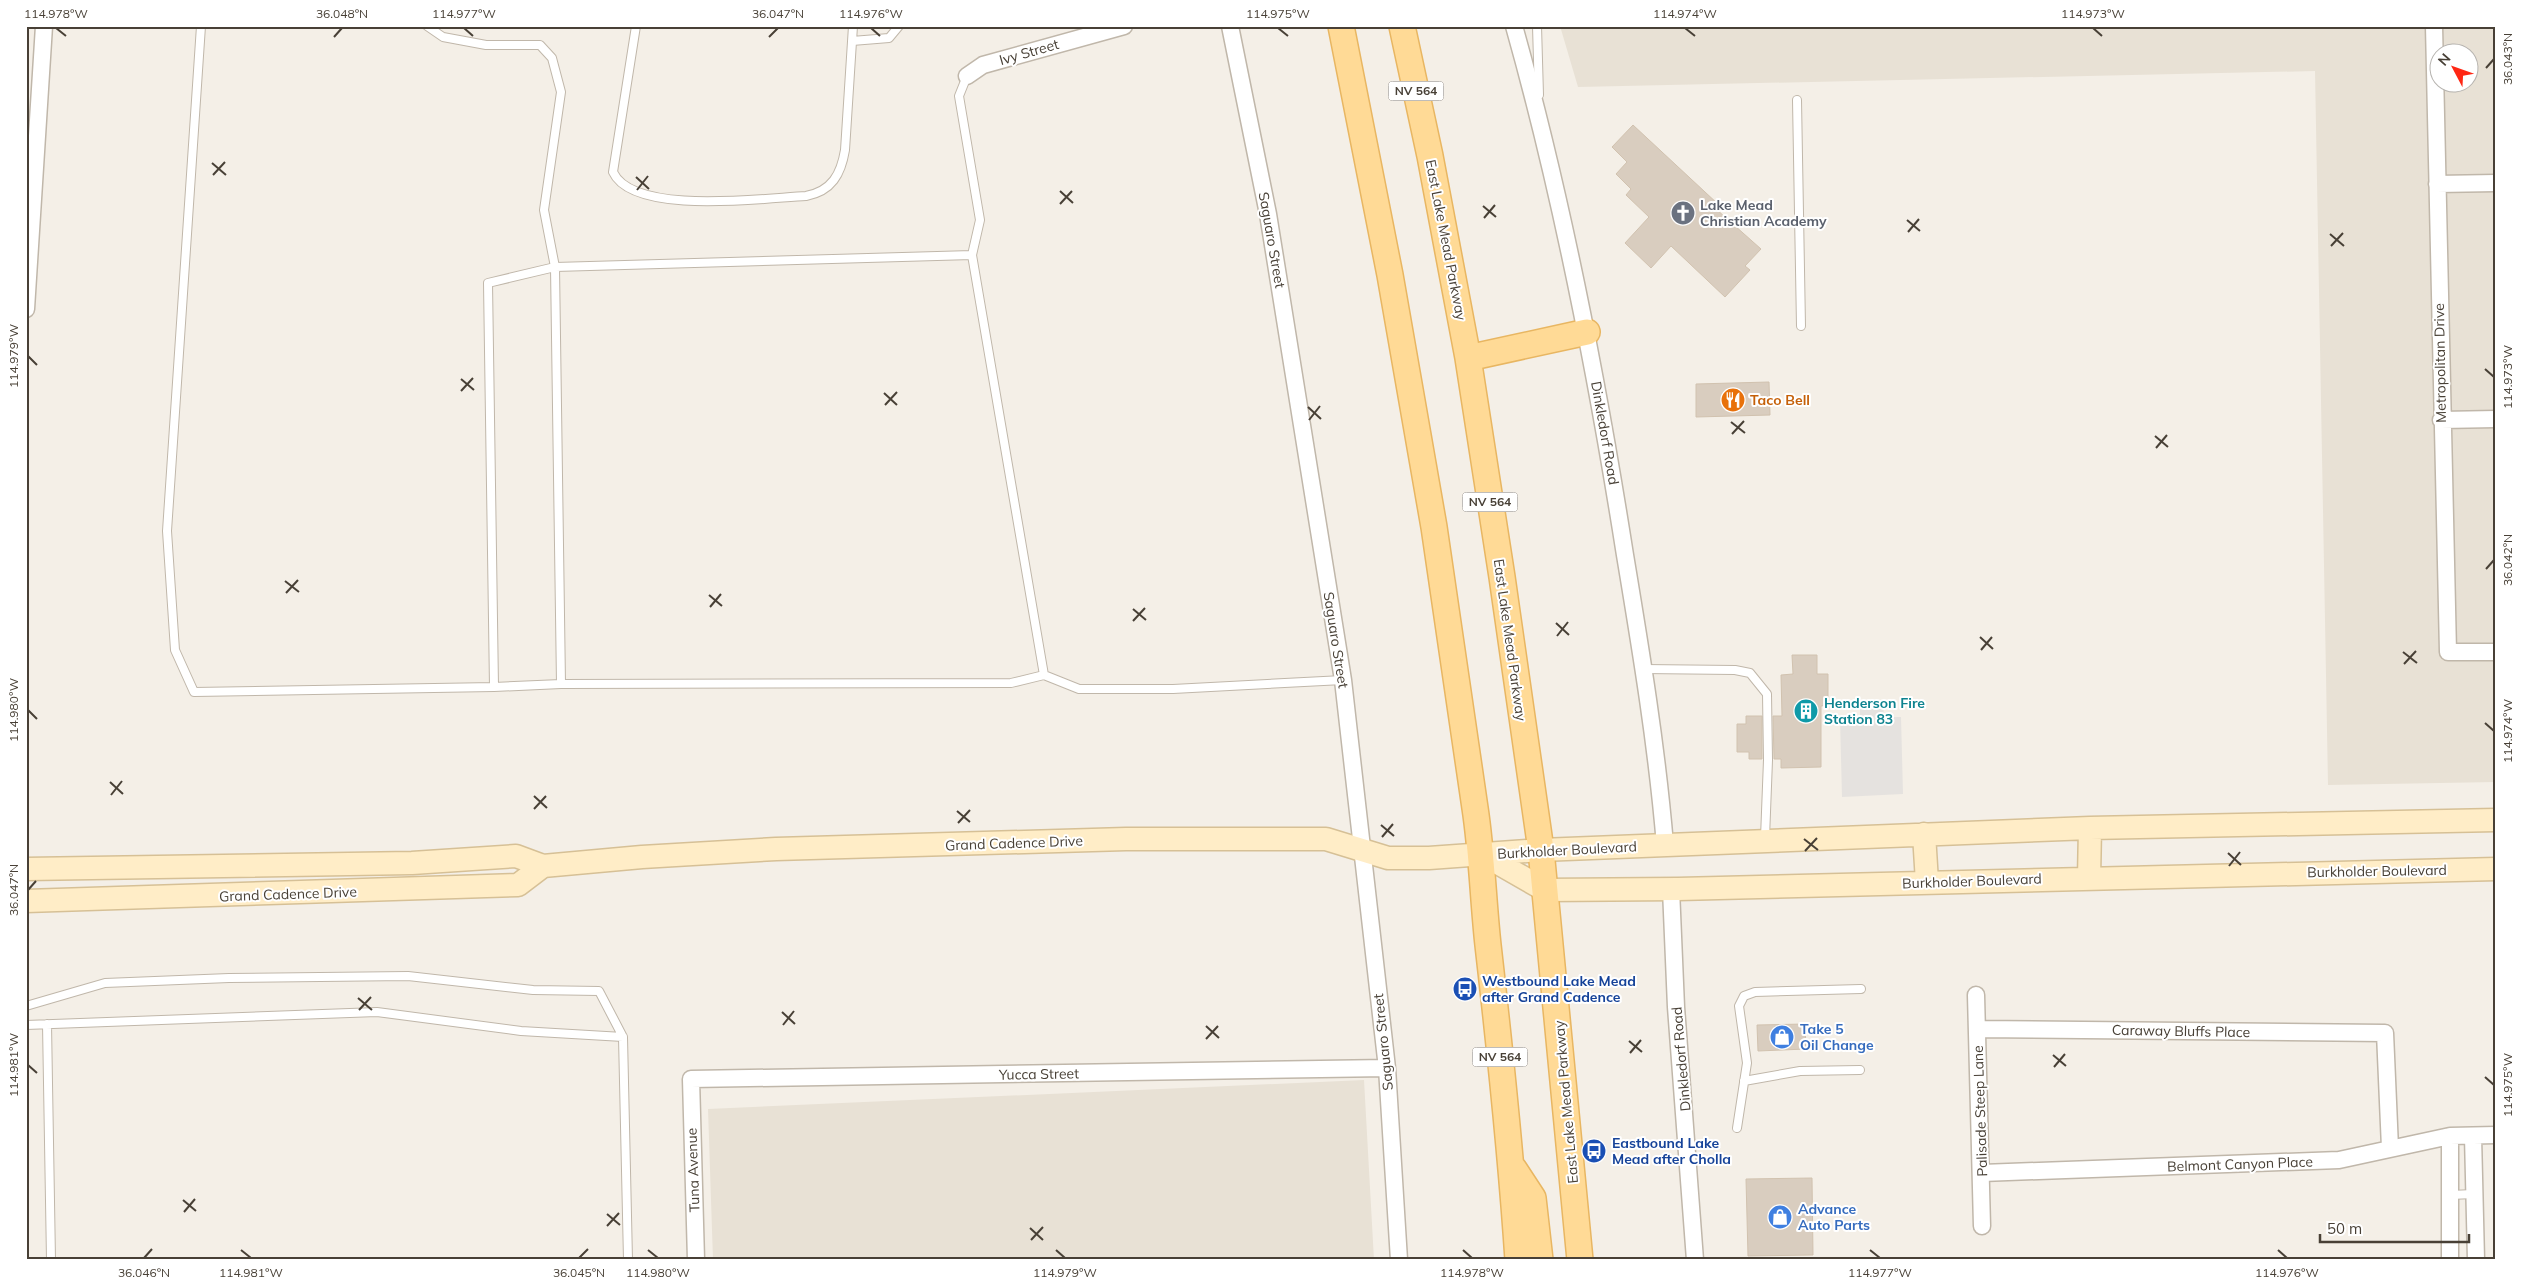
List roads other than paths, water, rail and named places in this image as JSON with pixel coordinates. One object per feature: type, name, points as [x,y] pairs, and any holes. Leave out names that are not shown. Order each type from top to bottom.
[{"type":"main road","name":"NV 564","points":[[1341,26],[1390,275],[1434,528],[1482,854],[1485,917],[1512,1167],[1518,1260]]},
{"type":"main road","name":"East Lake Mead Parkway","points":[[1402,26],[1430,156],[1468,358],[1540,850],[1580,1260]]},
{"type":"main road","points":[[1468,358],[1587,332]]},
{"type":"main road","name":"Burkholder Boulevard","points":[[1482,854],[1540,850],[2090,828],[2496,820]]},
{"type":"main road","points":[[2089,878],[2090,828]]},
{"type":"main road","points":[[1924,834],[1927,882]]},
{"type":"main road","name":"Grand Cadence Drive","points":[[26,869],[412,863],[516,856],[543,866],[642,857],[776,849],[1126,840],[1326,839],[1388,858],[1482,854]]},
{"type":"main road","name":"Burkholder Boulevard","points":[[1482,854],[1545,890],[1670,889],[2496,869]]},
{"type":"main road","name":"Grand Cadence Drive","points":[[26,901],[518,886],[543,866]]},
{"type":"main road","points":[[1512,1167],[1533,1198],[1540,1260]]},
{"type":"street","points":[[26,309],[29,226],[44,26]]},
{"type":"street","name":"Ivy Street","points":[[967,76],[983,65],[1124,26]]},
{"type":"street","name":"Saguaro Street","points":[[1230,26],[1268,214],[1343,680],[1387,1068],[1399,1260]]},
{"type":"street","name":"Dinkledorf Road","points":[[1514,26],[1539,115],[1587,332],[1608,445],[1644,669],[1665,845]]},
{"type":"street","name":"Metropolitan Drive","points":[[2434,26],[2441,420],[2448,652],[2496,652]]},
{"type":"street","points":[[2437,184],[2496,183]]},
{"type":"street","points":[[2441,420],[2496,419]]},
{"type":"street","name":"Dinkledorf Road","points":[[1670,889],[1676,1007],[1695,1260]]},
{"type":"street","name":"Palisade Steep Lane","points":[[1976,995],[1982,1226]]},
{"type":"street","name":"Caraway Bluffs Place","points":[[1977,1029],[2385,1033],[2390,1148]]},
{"type":"street","name":"Yucca Street","points":[[691,1080],[1387,1068]]},
{"type":"street","name":"Tuna Avenue","points":[[691,1080],[696,1260]]},
{"type":"street","points":[[2450,1136],[2450,1260]]},
{"type":"street","name":"Belmont Canyon Place","points":[[1982,1173],[2339,1160],[2450,1136],[2496,1136]]},
{"type":"street","points":[[2473,1136],[2476,1260]]},
{"type":"lane","points":[[201,26],[166,532],[175,650],[194,692],[494,687],[561,684],[1011,683],[1044,675],[1079,690],[1173,689],[1343,680]]},
{"type":"lane","points":[[426,26],[443,37],[486,45],[540,45],[552,58],[561,92],[544,210],[555,267],[561,684]]},
{"type":"lane","points":[[636,26],[613,172],[617,180],[633,192],[691,202],[806,196],[816,194],[832,184],[843,163],[845,150],[853,26]]},
{"type":"lane","points":[[852,41],[889,38],[898,26]]},
{"type":"lane","points":[[1537,26],[1539,115]]},
{"type":"lane","points":[[967,76],[959,96],[980,220],[972,255],[1044,675]]},
{"type":"lane","points":[[1798,100],[1801,326]]},
{"type":"lane","points":[[494,687],[488,283],[555,267],[972,255]]},
{"type":"lane","points":[[1644,669],[1750,673],[1767,694],[1768,760],[1765,841]]},
{"type":"lane","points":[[26,1006],[105,983],[228,978],[408,976],[533,990],[599,991],[623,1037],[628,1260]]},
{"type":"lane","points":[[1738,1128],[1747,1063],[1739,1006],[1744,996],[1755,992],[1861,989]]},
{"type":"lane","points":[[26,1025],[377,1012],[521,1031],[623,1037]]},
{"type":"lane","points":[[47,1024],[51,1260]]},
{"type":"lane","points":[[1744,1081],[1800,1071],[1860,1070]]},
{"type":"lane","points":[[2450,1195],[2474,1194]]},
{"type":"place","name":"Lake Mead Christian Academy","points":[[1683,213]]},
{"type":"place","name":"Taco Bell","points":[[1733,400]]},
{"type":"place","name":"Henderson Fire Station 83","points":[[1806,711]]},
{"type":"place","name":"Westbound Lake Mead after Grand Cadence","points":[[1465,989]]},
{"type":"place","name":"Take 5 Oil Change","points":[[1782,1037]]},
{"type":"place","name":"Eastbound Lake Mead after Cholla","points":[[1594,1151]]},
{"type":"place","name":"Advance Auto Parts","points":[[1780,1217]]}]
